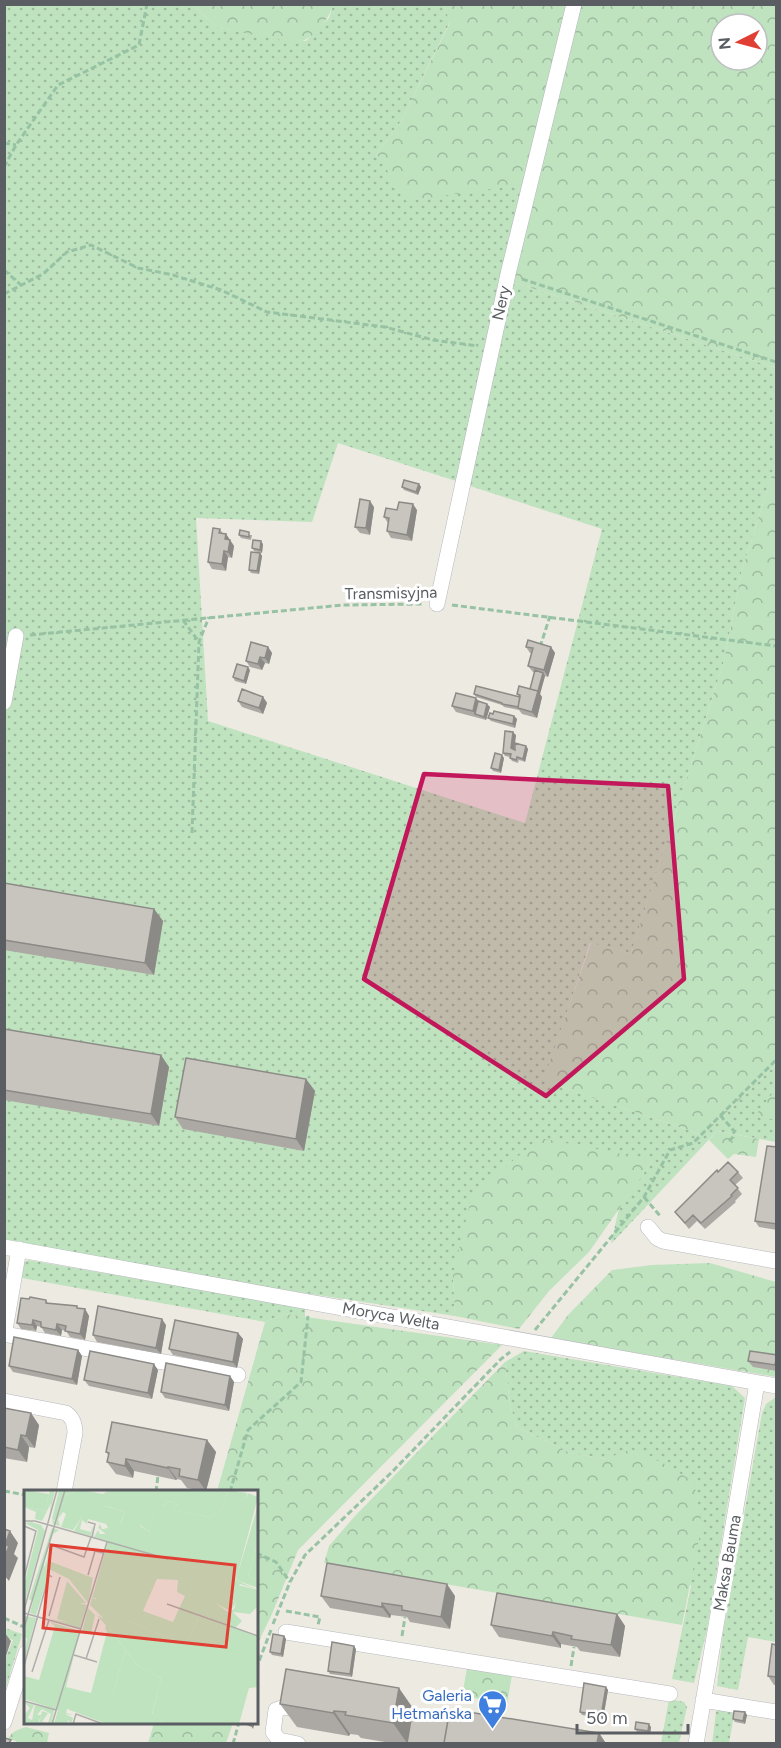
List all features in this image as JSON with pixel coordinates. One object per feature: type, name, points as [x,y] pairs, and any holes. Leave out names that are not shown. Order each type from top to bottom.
[{"type":"street","name":"Nery","points":[[437,603],[508,274],[574,4]]},
{"type":"street","points":[[4,702],[16,636]]},
{"type":"street","points":[[648,1227],[657,1238],[663,1241],[777,1261]]},
{"type":"street","points":[[11,1248],[5,1330],[9,1335],[238,1375]]},
{"type":"street","name":"Moryca Welta","points":[[11,1248],[777,1386]]},
{"type":"street","name":"Maksa Bauma","points":[[696,1743],[757,1383]]},
{"type":"street","points":[[4,1401],[66,1413],[71,1417],[75,1425],[75,1433],[64,1490]]},
{"type":"street","points":[[286,1632],[670,1694]]},
{"type":"street","points":[[4,1722],[24,1659]]},
{"type":"street","points":[[703,1700],[777,1712]]},
{"type":"street","points":[[298,1743],[279,1740],[273,1732],[276,1710],[284,1707],[300,1709]]},
{"type":"path","points":[[4,167],[16,145],[58,85],[139,45],[147,4]]},
{"type":"path","points":[[4,142],[16,145]]},
{"type":"path","points":[[4,294],[43,274],[67,252],[91,245],[138,268],[173,275],[221,290],[267,312],[385,327],[433,340],[492,348]]},
{"type":"path","points":[[4,270],[22,286]]},
{"type":"path","points":[[508,274],[777,362]]},
{"type":"path","name":"Transmisyjna","points":[[16,636],[343,605],[437,603],[777,646]]},
{"type":"path","points":[[540,648],[550,616]]},
{"type":"path","points":[[192,832],[199,642],[209,617]]},
{"type":"path","points":[[183,620],[199,642]]},
{"type":"path","points":[[258,1664],[290,1582],[305,1555],[392,1472],[501,1359],[526,1341],[644,1197],[670,1150],[693,1143],[777,1060]]},
{"type":"path","points":[[720,1115],[734,1130],[734,1135],[728,1143]]},
{"type":"path","points":[[644,1197],[661,1217]]},
{"type":"path","points":[[230,1490],[248,1430],[301,1382],[310,1302]]},
{"type":"path","points":[[156,1490],[158,1475]]},
{"type":"path","points":[[4,1491],[24,1495]]},
{"type":"path","points":[[258,1554],[276,1562],[290,1582]]},
{"type":"path","points":[[401,1641],[405,1617]]},
{"type":"path","points":[[4,1618],[24,1627]]},
{"type":"path","points":[[571,1669],[574,1647]]},
{"type":"path","points":[[233,1743],[238,1724]]},
{"type":"highlighted area","points":[[424,774],[668,786],[684,979],[546,1096],[364,979]]},
{"type":"green space","points":[[4,5],[192,5],[219,28],[306,41],[329,18],[333,5],[444,5],[450,22],[401,121],[377,154],[526,184],[459,482],[338,443],[312,522],[196,518],[208,721],[525,823],[602,529],[467,485],[510,281],[776,368],[776,462],[742,570],[724,661],[631,953],[590,943],[544,1081],[703,1135],[776,1064],[776,1142],[717,1131],[611,1244],[619,1208],[653,1160],[453,1275],[455,1316],[253,1285],[5,1240]]},
{"type":"green space","points":[[192,5],[333,5],[328,17],[319,28],[309,38],[296,43],[219,28]]},
{"type":"green space","points":[[444,5],[571,5],[526,184],[406,201],[377,154],[401,121],[450,23]]},
{"type":"green space","points":[[579,5],[776,5],[776,368],[510,281]]},
{"type":"green space","points":[[776,462],[776,1064],[703,1135],[543,1081],[591,943],[631,953],[724,661],[742,570]]},
{"type":"green space","points":[[776,1089],[776,1120],[755,1116]]},
{"type":"green space","points":[[717,1131],[759,1139],[756,1157],[734,1154],[728,1159],[709,1140]]},
{"type":"green space","points":[[540,1138],[653,1160],[589,1252],[549,1291],[519,1329],[455,1316],[453,1275],[472,1195]]},
{"type":"green space","points":[[28,1260],[305,1308],[305,1317],[285,1314],[265,1322],[22,1278],[23,1263]]},
{"type":"green space","points":[[710,1263],[776,1282],[776,1377],[551,1338],[568,1315],[612,1270],[652,1265]]},
{"type":"green space","points":[[285,1314],[502,1345],[298,1550],[258,1643],[258,1490],[217,1490],[265,1322]]},
{"type":"green space","points":[[524,1351],[732,1386],[745,1398],[707,1630],[694,1683],[672,1679],[691,1586],[605,1459],[570,1453],[517,1427],[510,1404],[505,1362]]},
{"type":"green space","points":[[505,1362],[510,1404],[517,1427],[570,1453],[605,1459],[631,1449],[665,1464],[694,1482],[702,1524],[682,1625],[324,1563],[329,1546],[355,1516]]},
{"type":"green space","points":[[776,1397],[776,1642],[748,1637],[738,1690],[717,1686],[723,1633],[762,1413],[766,1404]]},
{"type":"green space","points":[[5,1628],[22,1634],[5,1691],[5,1656],[13,1640],[5,1637]]},
{"type":"green space","points":[[467,1668],[512,1675],[507,1704],[462,1696]]},
{"type":"green space","points":[[669,1699],[684,1702],[687,1707],[679,1743],[661,1743]]},
{"type":"green space","points":[[720,1709],[735,1710],[729,1743],[712,1744],[716,1712]]},
{"type":"green space","points":[[153,1724],[233,1724],[226,1743],[148,1743]]},
{"type":"green space","points":[[26,1727],[49,1733],[47,1743],[16,1743],[8,1739],[13,1732]]},
{"type":"building","points":[[404,480],[419,484],[416,492],[402,487]]},
{"type":"building","points":[[360,499],[370,501],[366,528],[355,527]]},
{"type":"building","points":[[399,502],[413,504],[407,535],[387,531],[389,518],[384,517],[386,508],[397,510]]},
{"type":"building","points":[[213,528],[220,529],[219,533],[226,534],[225,539],[230,540],[228,552],[224,551],[222,564],[208,562]]},
{"type":"building","points":[[240,530],[249,532],[249,537],[239,535]]},
{"type":"building","points":[[253,540],[261,541],[260,550],[252,548]]},
{"type":"building","points":[[251,552],[260,553],[257,571],[249,570]]},
{"type":"building","points":[[528,640],[551,647],[544,670],[528,666],[533,648],[526,647]]},
{"type":"building","points":[[251,642],[268,647],[265,658],[260,657],[258,664],[246,661]]},
{"type":"building","points":[[237,664],[248,667],[244,681],[233,677]]},
{"type":"building","points":[[535,670],[543,673],[538,691],[530,689]]},
{"type":"building","points":[[476,686],[520,697],[518,707],[474,694]]},
{"type":"building","points":[[519,686],[538,691],[532,712],[518,708]]},
{"type":"building","points":[[242,689],[263,697],[259,708],[238,701]]},
{"type":"building","points":[[456,693],[476,698],[473,711],[452,706]]},
{"type":"building","points":[[478,701],[487,704],[484,717],[475,714]]},
{"type":"building","points":[[494,711],[514,716],[513,724],[488,718]]},
{"type":"building","points":[[505,731],[513,732],[511,748],[515,750],[515,743],[526,746],[523,759],[517,757],[516,760],[510,758],[511,754],[503,753]]},
{"type":"building","points":[[495,753],[502,755],[499,770],[491,768]]},
{"type":"building","points":[[4,883],[154,909],[145,963],[4,940]]},
{"type":"building","points":[[4,1029],[161,1055],[151,1114],[4,1090]]},
{"type":"building","points":[[186,1058],[306,1079],[296,1139],[175,1117]]},
{"type":"building","points":[[767,1146],[777,1147],[777,1224],[755,1221]]},
{"type":"building","points":[[728,1162],[738,1172],[730,1180],[738,1188],[701,1223],[693,1215],[685,1223],[675,1212]]},
{"type":"building","points":[[30,1297],[46,1300],[46,1303],[85,1309],[80,1334],[65,1331],[66,1326],[57,1324],[56,1330],[41,1327],[41,1322],[33,1320],[32,1325],[17,1323],[21,1298],[29,1299]]},
{"type":"building","points":[[98,1306],[162,1319],[156,1348],[93,1335]]},
{"type":"building","points":[[175,1320],[238,1333],[233,1362],[169,1349]]},
{"type":"building","points":[[14,1337],[78,1350],[72,1379],[9,1366]]},
{"type":"building","points":[[90,1351],[154,1364],[148,1393],[84,1380]]},
{"type":"building","points":[[750,1351],[777,1355],[775,1365],[748,1361]]},
{"type":"building","points":[[166,1363],[230,1376],[225,1405],[161,1392]]},
{"type":"building","points":[[4,1408],[31,1413],[26,1436],[21,1435],[18,1450],[4,1447]]},
{"type":"building","points":[[112,1422],[207,1440],[198,1480],[179,1476],[180,1469],[126,1459],[125,1466],[107,1462],[109,1453],[106,1452]]},
{"type":"building","points":[[4,1529],[10,1531],[5,1545],[9,1546],[4,1558]]},
{"type":"building","points":[[327,1563],[447,1584],[441,1617],[402,1610],[402,1606],[382,1603],[382,1607],[321,1596]]},
{"type":"building","points":[[497,1593],[617,1614],[611,1645],[571,1639],[572,1636],[553,1632],[552,1636],[491,1625]]},
{"type":"building","points":[[273,1634],[284,1636],[281,1654],[270,1652]]},
{"type":"building","points":[[332,1642],[354,1646],[350,1674],[328,1671]]},
{"type":"building","points":[[772,1644],[777,1645],[777,1677],[768,1676]]},
{"type":"building","points":[[286,1669],[399,1688],[393,1723],[345,1715],[346,1712],[334,1711],[333,1713],[280,1704]]},
{"type":"building","points":[[584,1683],[606,1687],[601,1716],[580,1712]]},
{"type":"building","points":[[413,1708],[449,1714],[444,1743],[407,1743]]},
{"type":"building","points":[[450,1709],[599,1733],[597,1743],[444,1743]]},
{"type":"building","points":[[734,1711],[745,1712],[743,1721],[733,1719]]},
{"type":"building","points":[[636,1722],[649,1724],[648,1731],[635,1729]]},
{"type":"building","points":[[5,1738],[11,1740],[9,1743],[4,1743]]},
{"type":"place","name":"Galeria Hetmańska","points":[[493,1730]]}]
